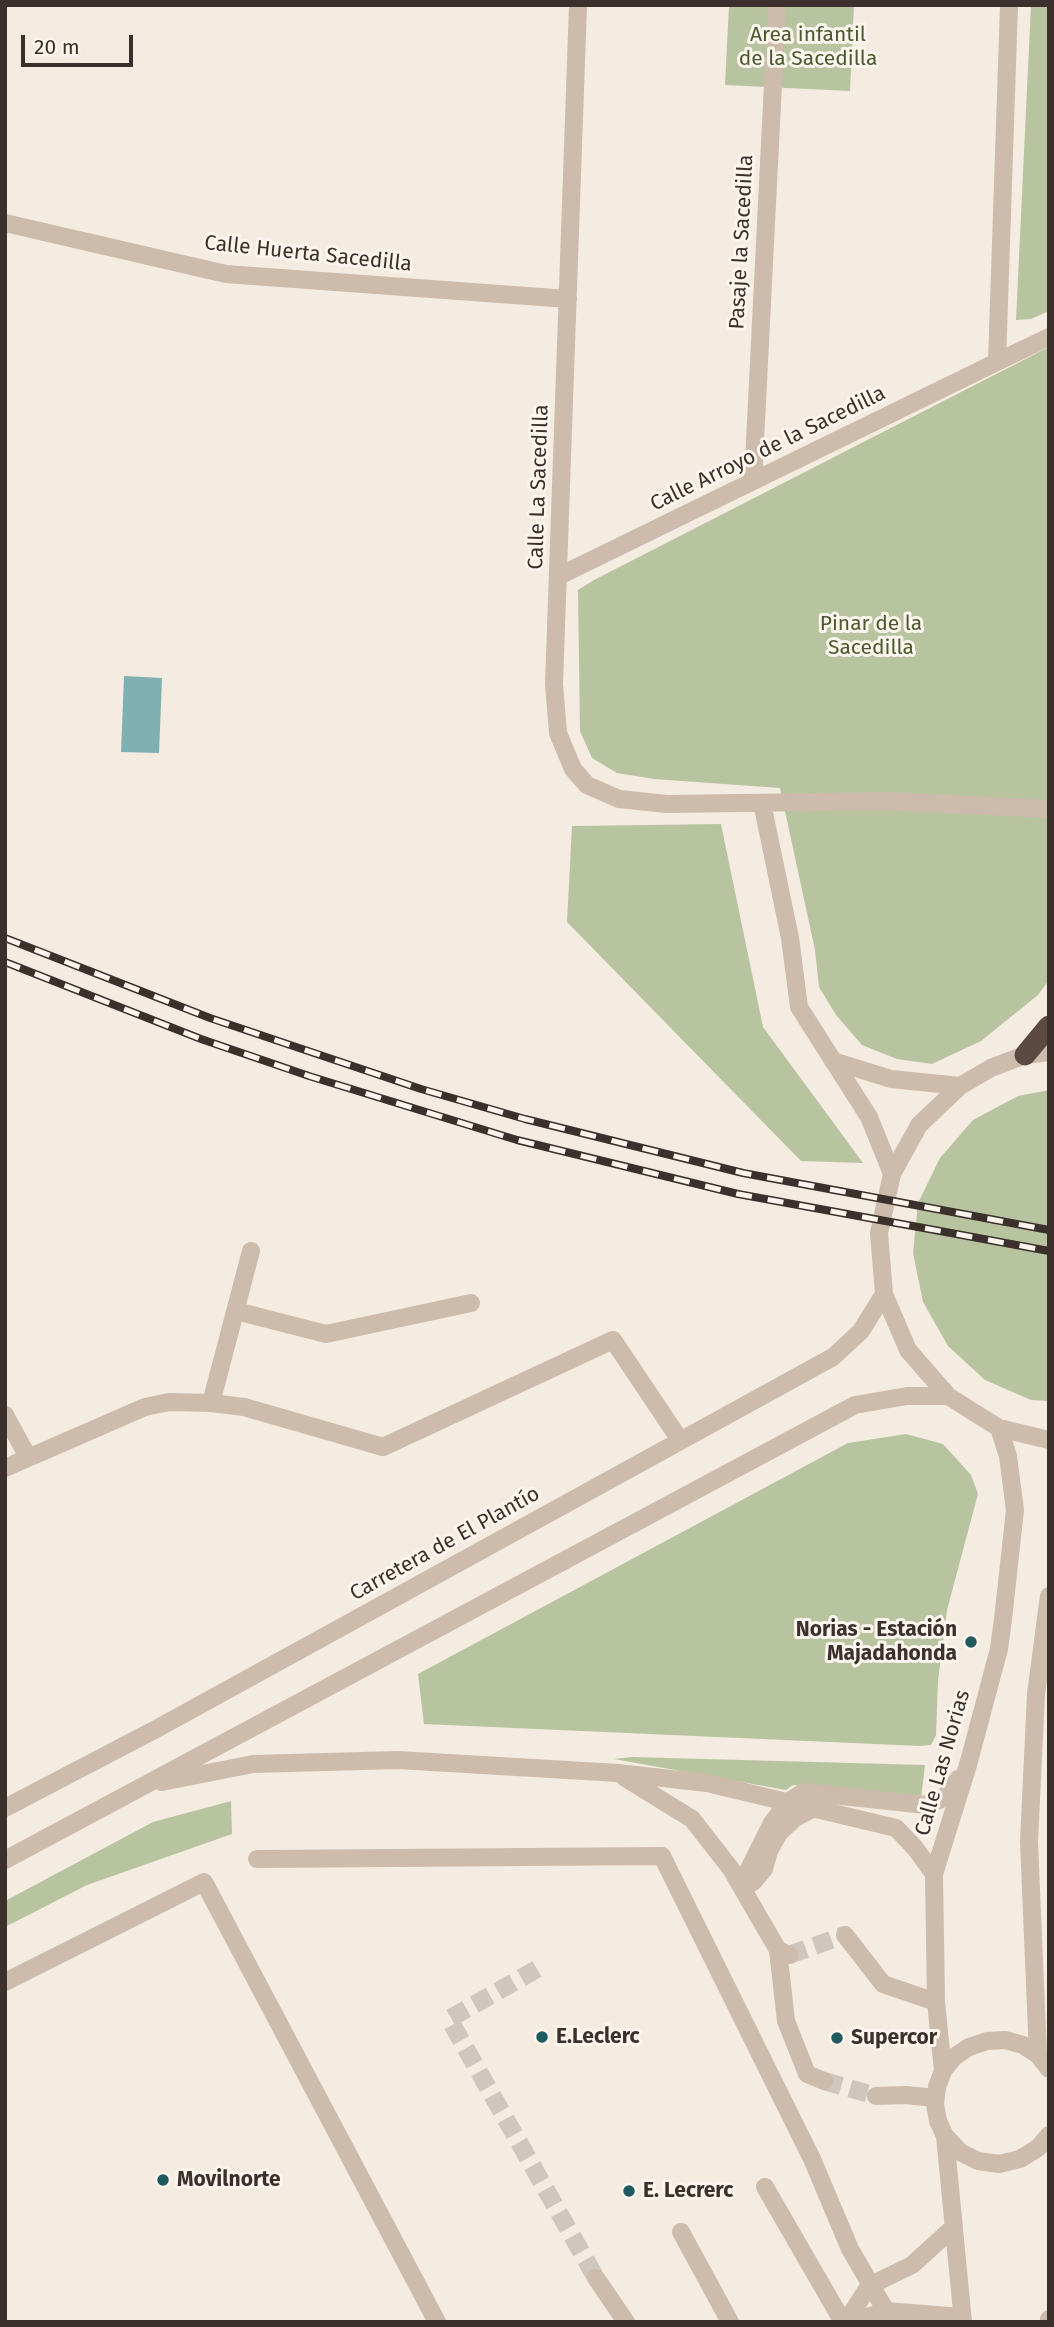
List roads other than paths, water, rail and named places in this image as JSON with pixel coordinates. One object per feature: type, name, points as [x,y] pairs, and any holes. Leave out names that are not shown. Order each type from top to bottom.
[{"type":"highway","points":[[1025,1055],[1049,1026]]},
{"type":"street","name":"Calle La Sacedilla","points":[[578,5],[555,708],[558,733],[573,769],[587,785],[619,799],[667,804],[887,801],[1049,809]]},
{"type":"street","name":"Pasaje la Sacedilla","points":[[753,481],[777,5]]},
{"type":"street","points":[[997,362],[1009,5]]},
{"type":"street","name":"Calle Huerta Sacedilla","points":[[5,223],[226,274],[568,299]]},
{"type":"street","name":"Calle Arroyo de la Sacedilla","points":[[559,576],[1049,337]]},
{"type":"street","points":[[762,803],[790,938],[799,1007],[869,1117],[892,1174]]},
{"type":"street","points":[[1049,1052],[1025,1055],[991,1068],[960,1086],[919,1125],[892,1174],[879,1233],[884,1294],[908,1350],[948,1396],[999,1428],[1049,1440]]},
{"type":"street","points":[[833,1061],[891,1079],[960,1086]]},
{"type":"street","points":[[211,1403],[251,1251]]},
{"type":"street","name":"Carretera de El Plantío","points":[[5,1808],[158,1728],[833,1357],[861,1331],[884,1294]]},
{"type":"street","points":[[236,1311],[326,1334],[471,1303]]},
{"type":"street","points":[[5,1468],[145,1406],[169,1402],[244,1407],[383,1447],[613,1340],[680,1440]]},
{"type":"street","points":[[5,1860],[855,1405],[907,1396],[948,1396]]},
{"type":"street","points":[[5,1415],[28,1457]]},
{"type":"street","name":"Calle Las Norias","points":[[963,2319],[945,2136],[938,2121],[935,2098],[943,2071],[936,2002],[934,1874],[968,1765],[999,1649],[1016,1510],[1008,1456],[999,1428]]},
{"type":"street","points":[[1043,2062],[1029,1842],[1039,1772],[1036,1694],[1045,1654],[1049,1596]]},
{"type":"street","points":[[1039,1772],[1049,1749]]},
{"type":"street","points":[[141,1787],[253,1764],[398,1760],[618,1773],[707,1783],[896,1828],[934,1874]]},
{"type":"street","points":[[743,1888],[746,1875],[772,1823],[789,1801],[804,1792],[926,1805],[944,1798],[968,1765]]},
{"type":"street","points":[[618,1773],[692,1819],[732,1869],[784,1953],[786,2021],[807,2074],[824,2081]]},
{"type":"street","points":[[743,1888],[754,1881],[764,1868],[779,1833],[801,1813],[814,1808]]},
{"type":"street","points":[[257,1859],[662,1856],[813,2159],[850,2249],[869,2286],[886,2311]]},
{"type":"street","points":[[5,1982],[204,1882],[437,2322]]},
{"type":"street","points":[[845,1935],[883,1984],[936,2002]]},
{"type":"street","points":[[943,2071],[962,2052],[987,2041],[1005,2040],[1023,2046],[1043,2062]]},
{"type":"street","points":[[876,2096],[935,2098]]},
{"type":"street","points":[[945,2136],[960,2152],[978,2161],[999,2164],[1020,2159],[1038,2148],[1049,2135]]},
{"type":"street","points":[[765,2186],[847,2322]]},
{"type":"street","points":[[847,2322],[869,2286],[912,2265],[954,2227]]},
{"type":"street","points":[[681,2232],[730,2322]]},
{"type":"street","points":[[596,2278],[626,2322]]},
{"type":"street","points":[[847,2322],[886,2311],[963,2319]]},
{"type":"water","points":[[124,676],[162,678],[159,753],[121,752]]},
{"type":"tunnel","points":[[789,1955],[845,1935]]},
{"type":"tunnel","points":[[537,1969],[449,2019],[596,2278]]},
{"type":"tunnel","points":[[824,2081],[876,2096]]},
{"type":"railway","points":[[5,938],[210,1018],[421,1089],[525,1119],[743,1173],[1049,1230]]},
{"type":"railway","points":[[5,962],[201,1039],[309,1076],[517,1140],[738,1194],[1049,1251]]},
{"type":"place","name":"Norias - Estación Majadahonda","points":[[971,1642]]},
{"type":"place","name":"E.Leclerc","points":[[542,2037]]},
{"type":"place","name":"Supercor","points":[[837,2038]]},
{"type":"place","name":"Movilnorte","points":[[163,2180]]},
{"type":"place","name":"E. Lecrerc","points":[[629,2191]]},
{"type":"park label","name":"Area infantil de la Sacedilla","points":[[808,47]]},
{"type":"park label","name":"Pinar de la Sacedilla","points":[[871,636]]}]
